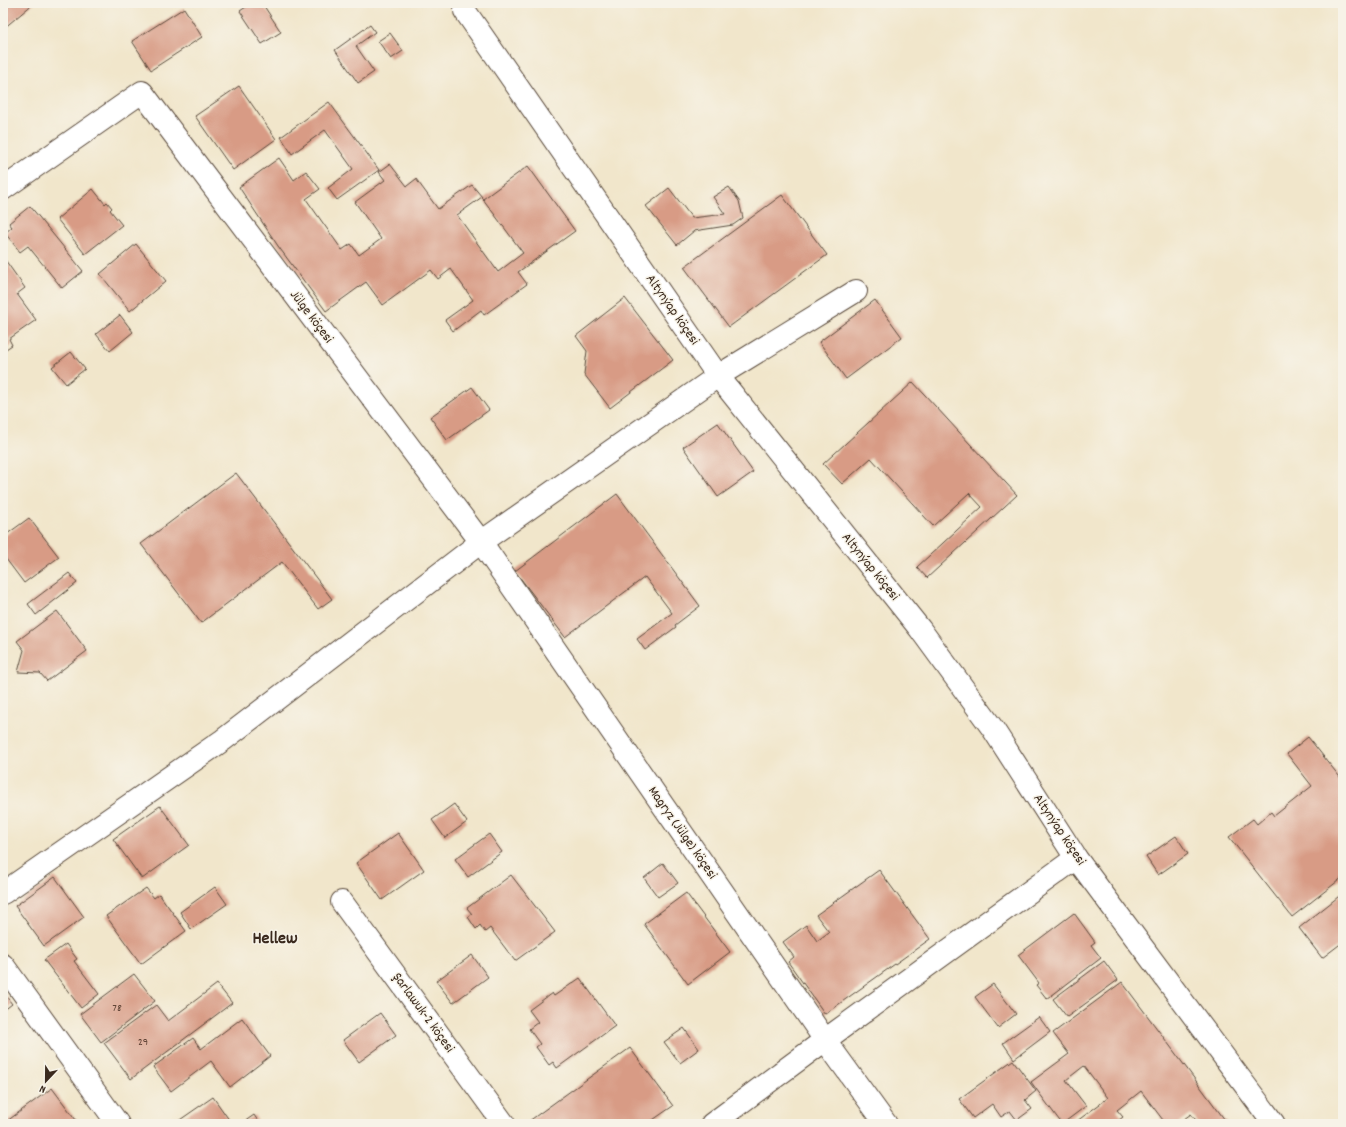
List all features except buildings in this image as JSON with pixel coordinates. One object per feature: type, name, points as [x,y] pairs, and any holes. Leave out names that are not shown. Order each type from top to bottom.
[{"type":"street","name":"Altynýap köçesi","points":[[465,11],[718,376],[920,629],[993,729],[1076,858],[1274,1124]]},
{"type":"street","name":"Jülge köçesi","points":[[3,189],[142,92],[481,542]]},
{"type":"street","points":[[3,894],[223,740],[481,542],[718,376],[856,291]]},
{"type":"street","name":"Magryz (Jülge) köçesi","points":[[481,542],[825,1040],[886,1124]]},
{"type":"street","points":[[712,1124],[1076,858]]},
{"type":"street","name":"Şarlawuk-2 köçesi","points":[[342,902],[504,1124]]},
{"type":"street","points":[[3,965],[118,1124]]},
{"type":"district","name":"Hellew","points":[[275,939]]}]
